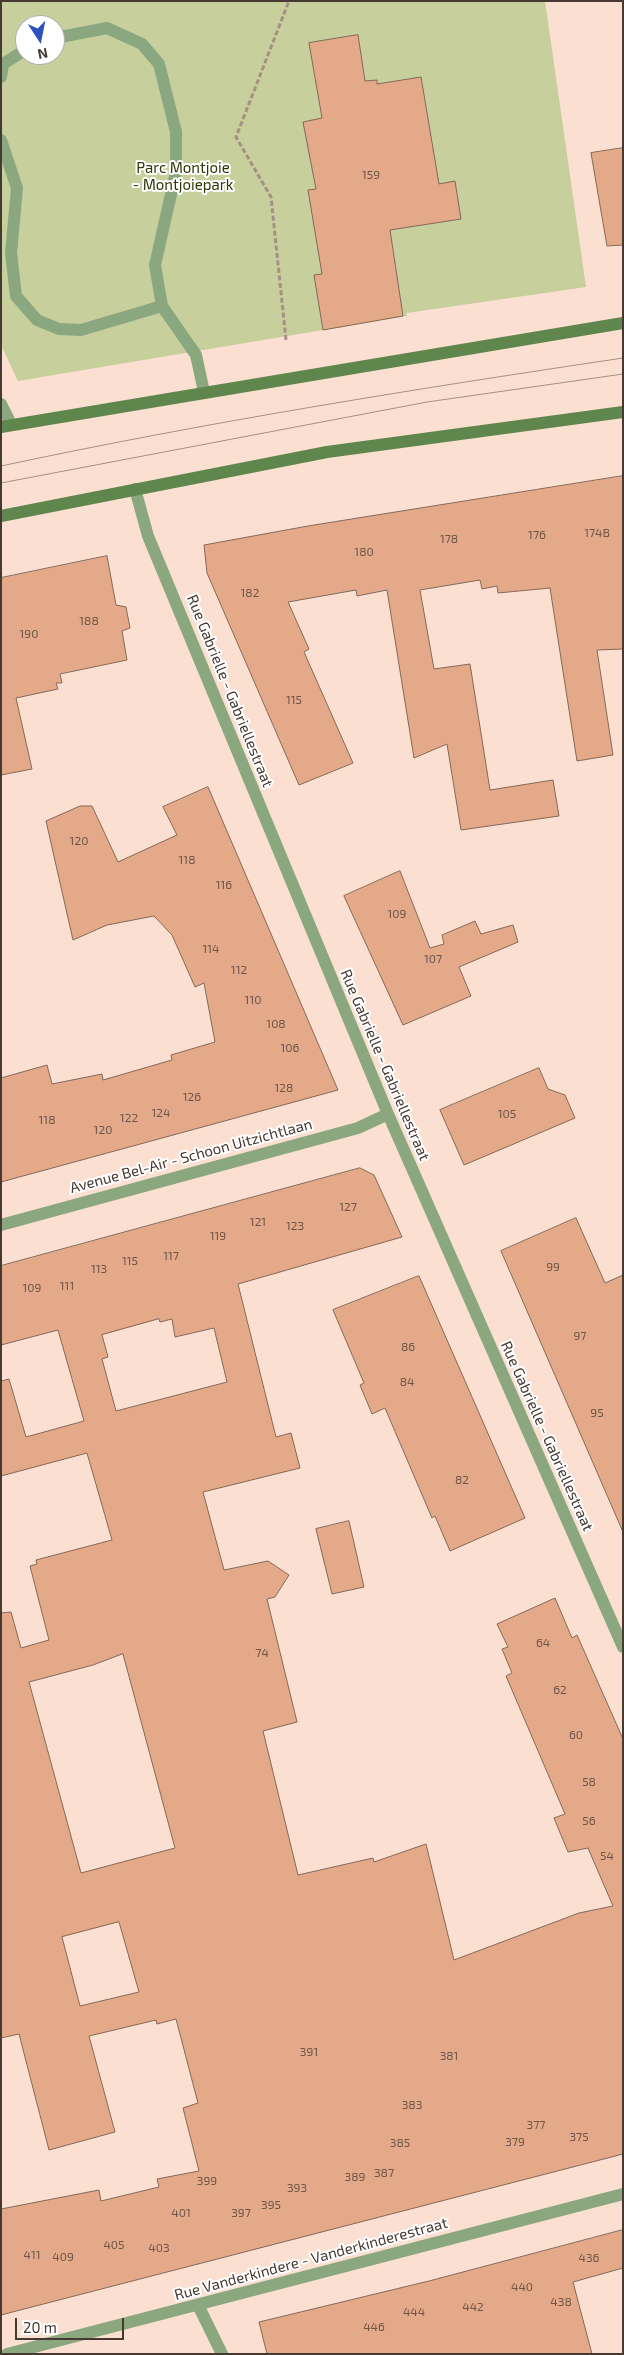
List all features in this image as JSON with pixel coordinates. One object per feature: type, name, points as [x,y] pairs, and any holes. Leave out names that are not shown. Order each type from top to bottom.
[{"type":"main road","points":[[6,425],[623,323]]},
{"type":"main road","points":[[1,516],[326,452],[623,412]]},
{"type":"street","points":[[65,36],[107,28],[142,44],[159,64],[176,132],[176,172],[155,265],[162,306],[196,355],[204,392]]},
{"type":"street","points":[[1,77],[3,64],[15,56]]},
{"type":"street","points":[[1,140],[16,188],[11,253],[16,296],[37,320],[59,329],[81,330],[162,306]]},
{"type":"street","points":[[1,404],[6,425]]},
{"type":"street","name":"Rue Gabrielle - Gabriellestraat","points":[[135,489],[148,536],[388,1114],[623,1647]]},
{"type":"street","name":"Avenue Bel-Air - Schoon Uitzichtlaan","points":[[1,1225],[358,1128],[388,1114]]},
{"type":"street","name":"Rue Vanderkindere - Vanderkinderestraat","points":[[6,2354],[623,2194]]},
{"type":"street","points":[[198,2305],[222,2354]]},
{"type":"path","points":[[286,340],[271,197],[236,138],[289,1]]},
{"type":"green space","name":"Parc Montjoie - Montjoiepark","points":[[1,1],[545,1],[586,287],[407,313],[407,316],[18,381],[1,345]]},
{"type":"building","points":[[358,35],[365,81],[377,80],[377,84],[421,77],[439,184],[455,181],[461,219],[390,230],[403,316],[323,330],[314,275],[322,274],[308,190],[316,189],[303,122],[322,118],[309,43]]},
{"type":"building","points":[[623,148],[623,245],[607,246],[591,153]]},
{"type":"building","points":[[623,476],[623,649],[597,650],[613,755],[577,761],[550,588],[498,593],[497,586],[482,589],[480,580],[420,590],[434,669],[470,664],[490,790],[553,780],[559,816],[461,830],[447,744],[414,758],[387,590],[357,596],[356,590],[288,602],[309,649],[304,652],[353,763],[299,785],[207,573],[204,545],[308,526]]},
{"type":"building","points":[[107,556],[116,605],[126,607],[130,628],[122,631],[127,660],[60,674],[62,683],[56,683],[58,689],[16,698],[32,769],[1,775],[1,578]]},
{"type":"building","points":[[208,787],[338,1090],[1,1182],[1,1078],[47,1065],[52,1084],[102,1074],[103,1080],[172,1060],[171,1055],[215,1042],[204,983],[195,987],[172,935],[154,916],[107,925],[73,940],[46,821],[80,806],[92,806],[118,862],[177,835],[163,807]]},
{"type":"building","points":[[400,871],[430,948],[444,944],[442,935],[475,921],[481,934],[513,925],[518,942],[459,967],[471,996],[403,1025],[344,896]]},
{"type":"building","points":[[539,1068],[548,1089],[565,1095],[575,1118],[464,1165],[440,1110]]},
{"type":"building","points":[[360,1168],[374,1175],[402,1237],[238,1284],[276,1437],[291,1433],[300,1468],[203,1492],[224,1570],[268,1561],[289,1575],[275,1597],[267,1599],[297,1722],[263,1731],[298,1875],[373,1858],[374,1862],[426,1844],[454,1960],[579,1913],[613,1906],[588,1848],[568,1852],[554,1818],[565,1814],[506,1676],[512,1673],[502,1649],[508,1647],[497,1624],[555,1598],[572,1638],[577,1635],[623,1739],[623,2154],[1,2315],[1,2209],[99,2190],[101,2201],[159,2187],[157,2179],[199,2171],[183,2108],[198,2103],[176,2019],[157,2024],[156,2020],[89,2036],[115,2132],[49,2150],[19,2034],[1,2038],[1,1613],[11,1612],[21,1648],[49,1640],[30,1566],[37,1564],[36,1560],[112,1540],[87,1453],[1,1476],[1,1381],[9,1379],[26,1437],[84,1421],[58,1330],[1,1345],[1,1266]],"holes":[[[159,1319],[160,1322],[172,1319],[175,1337],[214,1328],[227,1382],[116,1411],[102,1359],[108,1357],[102,1335]],[[123,1654],[175,1848],[81,1873],[29,1682],[93,1665]],[[119,1922],[139,1992],[80,2006],[62,1937]]]},
{"type":"building","points":[[576,1218],[605,1283],[623,1275],[623,1532],[501,1251]]},
{"type":"building","points":[[419,1276],[525,1518],[450,1551],[435,1516],[432,1518],[385,1408],[372,1414],[360,1385],[364,1383],[333,1310]]},
{"type":"building","points":[[349,1521],[364,1587],[332,1594],[316,1529]]},
{"type":"building","points":[[623,2230],[623,2268],[573,2282],[592,2354],[267,2354],[259,2322],[429,2281]]},
{"type":"tram line","points":[[1,466],[311,407],[623,358]]},
{"type":"tram line","points":[[1,483],[427,402],[623,374]]}]
